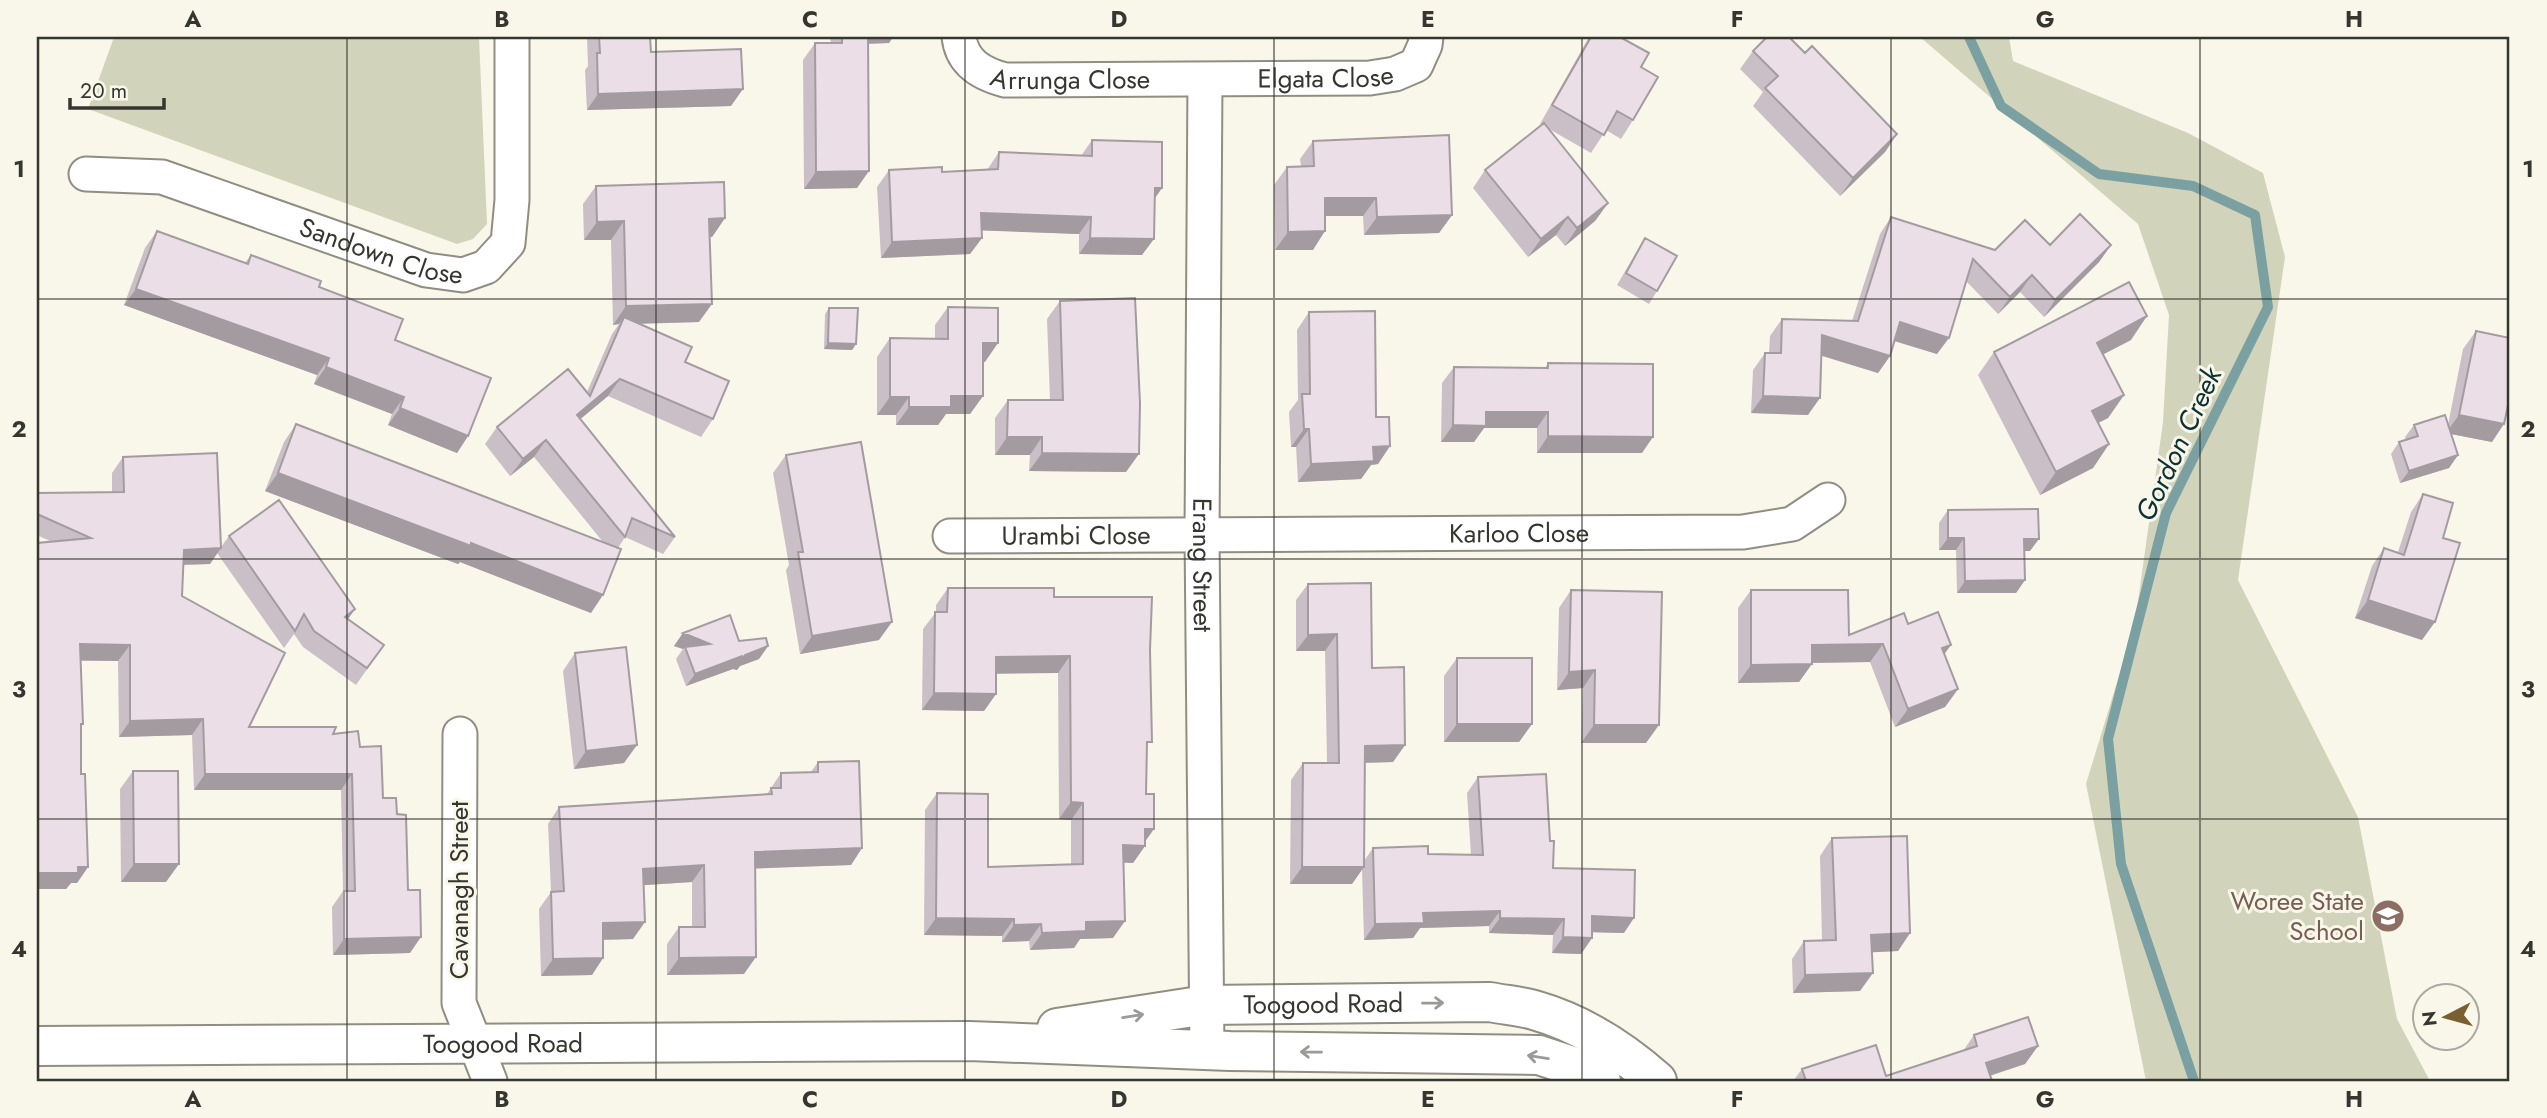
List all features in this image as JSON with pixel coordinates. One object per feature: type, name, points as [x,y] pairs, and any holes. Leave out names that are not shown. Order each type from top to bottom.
[{"type":"street","name":"Sandown Close","points":[[86,174],[162,177],[426,270],[463,275],[486,268],[508,243],[512,200],[512,37]]},
{"type":"street","name":"Arrunga Close","points":[[959,37],[969,62],[986,75],[1005,80],[1205,80]]},
{"type":"street","name":"Elgata Close","points":[[1205,80],[1370,78],[1395,74],[1416,65],[1426,37]]},
{"type":"street","name":"Erang Street","points":[[1205,80],[1202,535],[1207,1050]]},
{"type":"street","name":"Karloo Close","points":[[1202,535],[1743,532],[1792,524],[1828,500]]},
{"type":"street","name":"Urambi Close","points":[[950,536],[1202,535]]},
{"type":"street","name":"Cavanagh Street","points":[[460,734],[459,1003],[490,1081]]},
{"type":"street","name":"Toogood Road","points":[[969,1041],[1206,1005],[1490,1002],[1534,1010],[1579,1028],[1629,1056],[1657,1081]]},
{"type":"street","name":"Toogood Road","points":[[37,1046],[969,1041],[1207,1050],[1539,1055],[1575,1067],[1601,1081]]},
{"type":"green space","points":[[114,37],[479,37],[487,224],[473,239],[457,244],[88,109]]},
{"type":"green space","points":[[1920,37],[2009,37],[2013,61],[2188,133],[2263,173],[2285,257],[2238,580],[2358,817],[2397,1019],[2410,1043],[2410,1052],[2415,1052],[2430,1081],[2146,1081],[2086,784],[2135,623],[2163,422],[2169,315],[2138,224]]},
{"type":"building","points":[[599,37],[650,37],[651,52],[741,49],[743,89],[598,94]]},
{"type":"building","points":[[842,37],[868,37],[869,171],[816,172],[815,43],[842,43]]},
{"type":"building","points":[[1591,37],[1620,37],[1649,53],[1641,67],[1658,77],[1633,120],[1617,111],[1604,135],[1552,105]]},
{"type":"building","points":[[1767,37],[1789,37],[1805,53],[1812,46],[1897,134],[1853,178],[1765,88],[1778,76],[1753,51]]},
{"type":"building","points":[[1544,123],[1608,203],[1577,228],[1568,217],[1541,239],[1485,170]]},
{"type":"building","points":[[1449,135],[1452,215],[1377,217],[1376,198],[1325,198],[1325,231],[1288,232],[1287,167],[1314,166],[1313,141]]},
{"type":"building","points":[[1092,140],[1162,142],[1162,188],[1155,188],[1154,239],[1090,238],[1091,217],[981,213],[982,238],[892,242],[889,170],[942,167],[942,172],[998,169],[999,152],[1092,156]]},
{"type":"building","points":[[724,182],[725,218],[709,219],[712,304],[626,306],[624,221],[597,222],[596,186]]},
{"type":"building","points":[[2080,214],[2111,245],[2055,300],[2032,275],[2010,297],[1973,259],[1949,338],[1900,322],[1890,356],[1822,335],[1820,398],[1763,396],[1765,353],[1781,353],[1782,319],[1858,321],[1891,217],[1995,250],[2025,220],[2050,245]]},
{"type":"building","points":[[157,231],[248,264],[251,255],[321,281],[319,287],[403,319],[395,340],[491,378],[468,436],[400,408],[404,397],[326,367],[329,358],[136,289]]},
{"type":"building","points":[[1645,238],[1677,256],[1657,291],[1626,273]]},
{"type":"building","points":[[2129,282],[2147,316],[2097,343],[2124,395],[2092,411],[2109,444],[2056,472],[1994,352]]},
{"type":"building","points":[[1135,298],[1140,403],[1139,454],[1042,453],[1042,437],[1007,437],[1008,400],[1063,400],[1060,301]]},
{"type":"building","points":[[948,307],[998,308],[998,343],[983,343],[983,396],[951,396],[951,407],[909,407],[909,397],[890,397],[890,338],[948,339]]},
{"type":"building","points":[[829,308],[858,308],[856,344],[828,343]]},
{"type":"building","points":[[1375,311],[1376,417],[1389,417],[1390,446],[1373,447],[1374,461],[1311,464],[1309,429],[1304,429],[1302,394],[1310,394],[1309,312]]},
{"type":"building","points":[[624,317],[692,347],[685,362],[729,381],[713,419],[620,379],[577,415],[675,537],[632,518],[625,537],[546,440],[523,459],[497,427],[568,369],[590,396]]},
{"type":"building","points":[[2476,331],[2510,338],[2510,396],[2504,424],[2459,415]]},
{"type":"building","points":[[1548,363],[1653,364],[1653,437],[1548,436],[1548,412],[1486,412],[1486,426],[1453,425],[1454,367],[1548,368]]},
{"type":"building","points":[[2445,415],[2458,455],[2409,471],[2399,442],[2418,436],[2414,425]]},
{"type":"building","points":[[296,424],[621,549],[603,595],[471,543],[471,546],[278,473]]},
{"type":"building","points":[[861,442],[892,622],[812,636],[798,552],[803,552],[786,455]]},
{"type":"building","points":[[217,453],[221,548],[184,550],[182,596],[285,653],[249,727],[336,727],[333,734],[358,731],[360,747],[381,746],[383,798],[396,798],[397,814],[406,815],[408,890],[420,890],[421,937],[344,939],[344,891],[355,891],[352,774],[205,774],[203,719],[130,721],[130,645],[80,644],[83,724],[81,774],[85,774],[88,867],[78,867],[78,873],[37,873],[37,543],[91,538],[37,514],[37,493],[124,492],[123,457]]},
{"type":"building","points":[[2423,494],[2453,503],[2443,538],[2460,543],[2435,622],[2368,600],[2384,548],[2404,555]]},
{"type":"building","points":[[279,500],[355,609],[345,617],[384,645],[367,668],[314,631],[304,614],[295,631],[229,536]]},
{"type":"building","points":[[2038,509],[2039,539],[2024,539],[2025,580],[1965,581],[1964,538],[1948,538],[1948,510]]},
{"type":"building","points":[[1371,583],[1372,668],[1404,667],[1405,745],[1365,746],[1364,867],[1302,867],[1303,763],[1339,763],[1337,634],[1308,635],[1308,584]]},
{"type":"building","points":[[948,588],[1054,588],[1054,597],[1152,597],[1152,742],[1147,742],[1146,794],[1154,794],[1154,829],[1145,829],[1145,846],[1123,845],[1125,921],[1086,922],[1086,931],[1042,933],[1041,924],[1014,925],[1014,919],[936,918],[937,793],[988,794],[988,867],[1083,864],[1083,803],[1071,802],[1070,656],[996,657],[996,694],[934,693],[935,612],[947,612]]},
{"type":"building","points":[[1571,590],[1662,592],[1659,725],[1594,725],[1595,670],[1569,672]]},
{"type":"building","points":[[1751,590],[1848,590],[1849,635],[1904,613],[1908,624],[1938,612],[1951,645],[1942,648],[1958,689],[1908,709],[1883,644],[1812,645],[1812,664],[1751,665]]},
{"type":"building","points":[[730,615],[739,641],[766,638],[768,646],[745,655],[746,658],[742,656],[695,674],[685,647],[710,644],[683,633]]},
{"type":"building","points":[[626,647],[637,745],[586,751],[575,653]]},
{"type":"building","points":[[1457,658],[1532,658],[1532,724],[1457,724]]},
{"type":"building","points":[[859,761],[862,848],[755,852],[756,957],[679,958],[679,927],[705,927],[704,865],[643,869],[645,922],[603,923],[603,958],[553,959],[551,892],[564,891],[559,807],[772,794],[771,788],[781,788],[781,773],[818,772],[818,762]]},
{"type":"building","points":[[133,771],[178,771],[179,864],[134,864]]},
{"type":"building","points":[[1546,774],[1550,841],[1554,841],[1553,868],[1635,870],[1634,918],[1592,916],[1592,938],[1563,937],[1564,919],[1500,918],[1500,911],[1423,913],[1424,923],[1375,924],[1373,848],[1428,846],[1428,854],[1483,855],[1478,777]]},
{"type":"building","points":[[1907,836],[1910,933],[1871,935],[1873,973],[1805,975],[1804,941],[1836,940],[1832,838]]},
{"type":"building","points":[[2028,1017],[2038,1046],[1986,1063],[1992,1081],[1806,1081],[1802,1069],[1876,1045],[1886,1076],[1977,1046],[1974,1035]]},
{"type":"waterway","name":"Gordon Creek","points":[[1969,37],[2001,106],[2099,174],[2193,186],[2255,215],[2268,307],[2166,513],[2108,739],[2121,864],[2194,1081]]},
{"type":"place","name":"Woree State School","points":[[2388,916]]}]
